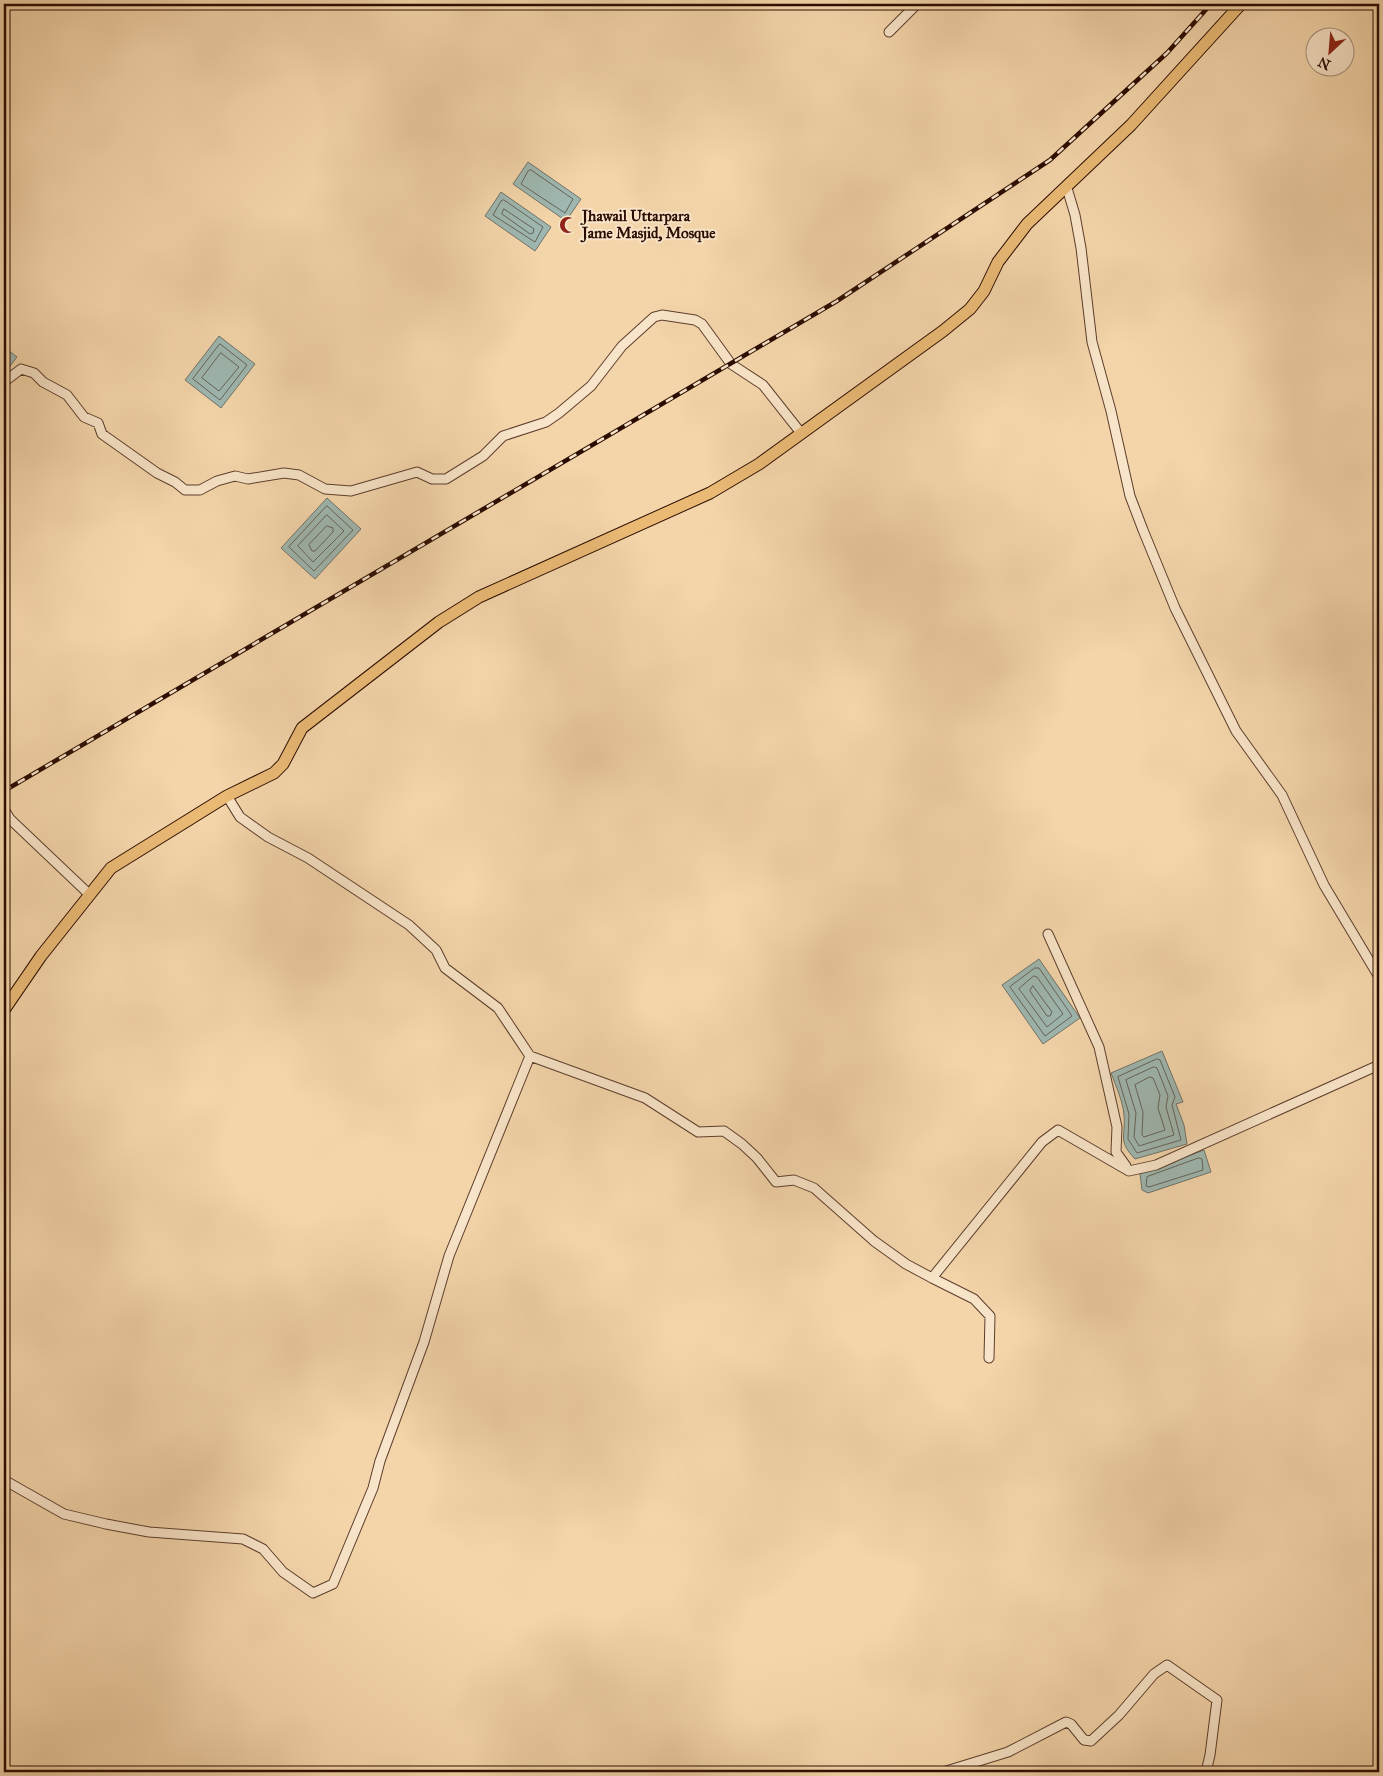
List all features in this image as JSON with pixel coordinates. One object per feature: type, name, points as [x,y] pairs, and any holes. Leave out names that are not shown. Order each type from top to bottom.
[{"type":"main road","points":[[4,1010],[40,956],[111,868],[227,796],[274,773],[283,764],[302,728],[440,622],[479,597],[710,493],[759,464],[943,331],[970,309],[984,291],[998,262],[1026,224],[1067,188],[1176,77],[1241,4]]},
{"type":"street","points":[[889,32],[902,22],[917,4]]},
{"type":"street","points":[[1067,188],[1075,215],[1081,248],[1092,342],[1111,411],[1130,496],[1143,530],[1175,608],[1236,731],[1282,795],[1324,885],[1379,977]]},
{"type":"street","points":[[4,382],[21,369],[34,373],[43,382],[67,395],[84,416],[98,423],[102,434],[157,473],[175,482],[185,490],[200,490],[217,480],[235,476],[248,479],[284,473],[299,475],[325,489],[351,491],[417,472],[432,479],[446,479],[483,456],[503,436],[551,419],[591,386],[622,346],[654,317],[662,315],[695,320],[702,324],[731,364],[763,385],[801,434]]},
{"type":"street","points":[[227,796],[240,817],[268,837],[308,858],[409,925],[436,950],[444,968],[498,1008],[530,1056],[645,1098],[698,1132],[724,1131],[752,1153],[776,1182],[794,1180],[814,1188],[874,1241],[906,1264],[974,1299],[990,1316],[989,1358]]},
{"type":"street","points":[[4,809],[10,819],[90,895]]},
{"type":"street","points":[[1048,934],[1099,1047],[1117,1127],[1116,1152],[1129,1171]]},
{"type":"street","points":[[4,1480],[64,1514],[149,1532],[243,1538],[263,1549],[283,1572],[313,1593],[333,1584],[373,1488],[383,1451],[424,1342],[449,1256],[530,1056]]},
{"type":"street","points":[[932,1278],[1042,1142],[1058,1130],[1129,1171],[1156,1165],[1379,1065]]},
{"type":"street","points":[[943,1772],[1008,1752],[1066,1722],[1071,1724],[1084,1740],[1091,1741],[1119,1715],[1154,1674],[1167,1665],[1217,1700],[1206,1772]]},
{"type":"water","points":[[528,162],[581,199],[566,221],[513,184]]},
{"type":"water","points":[[501,192],[551,227],[535,251],[485,216]]},
{"type":"water","points":[[219,336],[255,364],[221,408],[185,380]]},
{"type":"water","points":[[4,347],[17,357],[4,374]]},
{"type":"water","points":[[327,498],[361,529],[315,579],[281,548]]},
{"type":"water","points":[[1039,959],[1080,1018],[1043,1044],[1002,985]]},
{"type":"water","points":[[1162,1051],[1183,1102],[1176,1104],[1184,1125],[1187,1144],[1135,1159],[1129,1153],[1124,1143],[1123,1110],[1111,1073]]},
{"type":"water","points":[[1204,1150],[1211,1172],[1148,1193],[1142,1190],[1140,1174]]},
{"type":"railway","points":[[864,4],[909,4]]},
{"type":"railway","points":[[4,791],[837,301],[1050,160],[1167,53],[1211,4]]},
{"type":"place","name":"Jhawail Uttarpara Jame Masjid, Mosque","points":[[568,225]]}]
